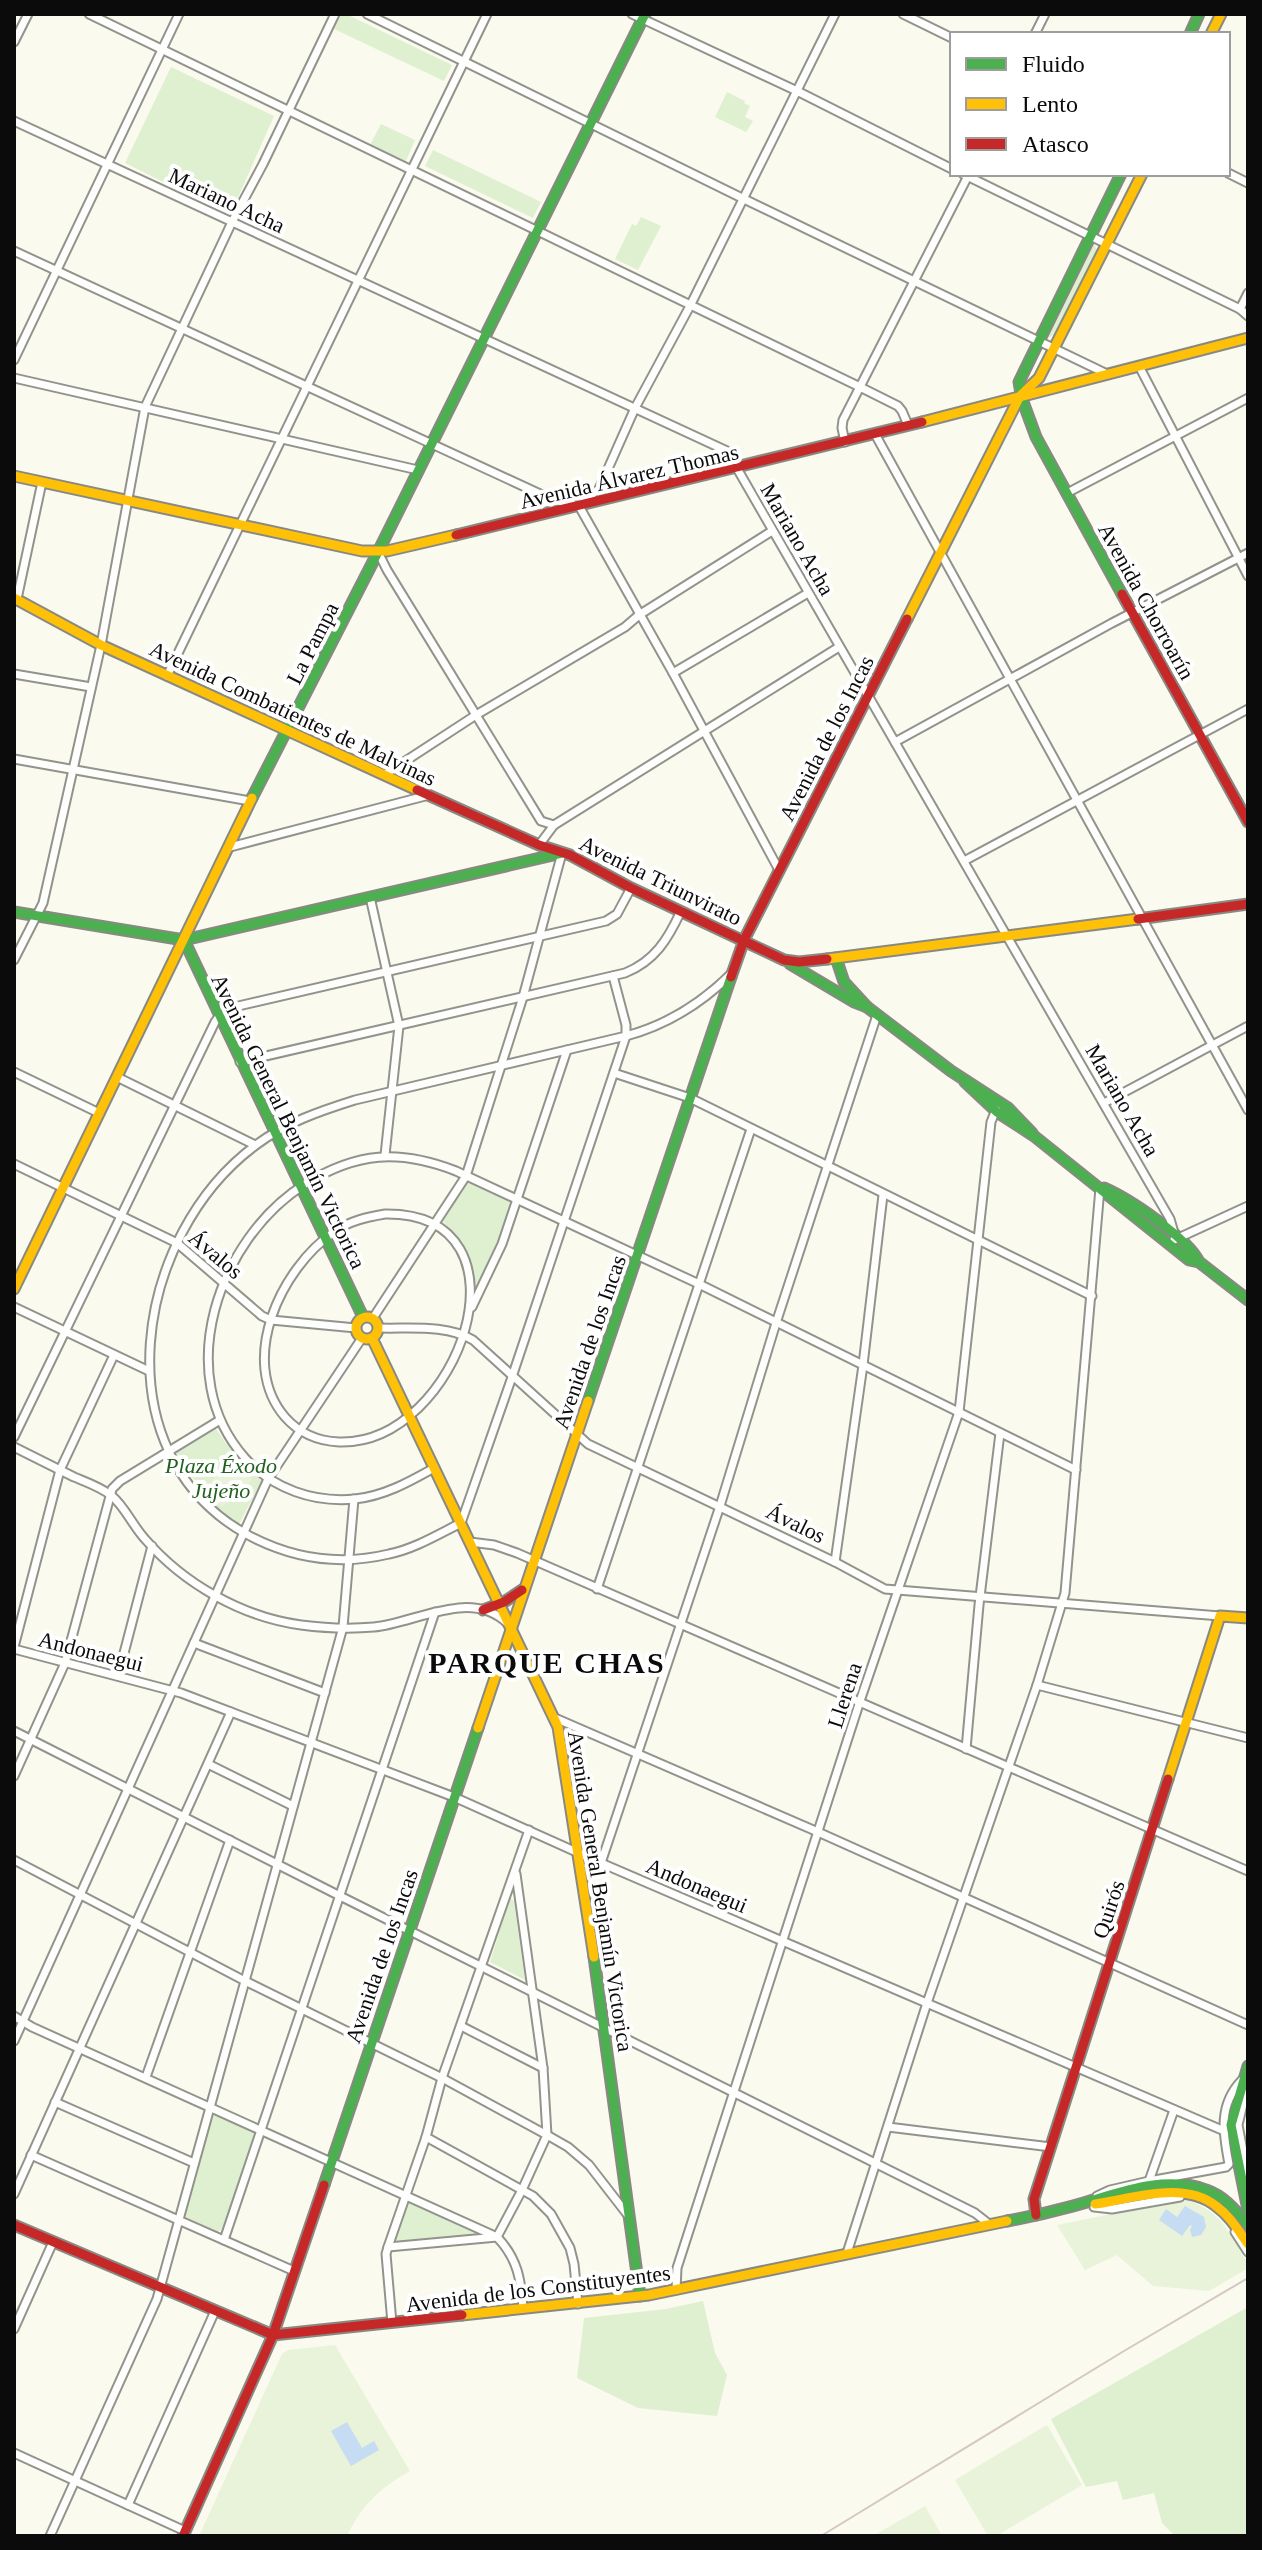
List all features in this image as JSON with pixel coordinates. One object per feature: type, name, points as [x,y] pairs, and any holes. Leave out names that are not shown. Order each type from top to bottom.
[{"type":"main road","points":[[1212,32],[1221,14]]},
{"type":"main road","name":"La Pampa","points":[[14,1289],[250,801],[378,552],[644,16]]},
{"type":"main road","name":"Avenida de los Incas","points":[[1020,396],[1019,382],[1038,340],[1120,176]]},
{"type":"main road","name":"Avenida de los Incas","points":[[184,2533],[273,2335],[744,940],[1020,396],[1039,378],[1141,176]]},
{"type":"main road","name":"Avenida Álvarez Thomas","points":[[14,476],[241,526],[378,552],[845,442],[1248,338]]},
{"type":"main road","name":"Avenida Chorroarín","points":[[1020,396],[1028,420],[1067,493],[1248,822]]},
{"type":"main road","name":"Avenida Combatientes de Malvinas","points":[[16,599],[167,676],[562,853]]},
{"type":"main road","name":"Avenida Triunvirato","points":[[14,912],[184,940],[562,853],[784,960],[799,962],[1248,904]]},
{"type":"main road","name":"Avenida General Benjamín Victorica","points":[[184,940],[325,1239],[368,1318]]},
{"type":"main road","points":[[836,958],[841,980],[860,996],[867,1007]]},
{"type":"main road","points":[[784,960],[867,1007],[997,1106],[1014,1126],[1034,1136],[1101,1187],[1109,1197],[1173,1241]]},
{"type":"main road","points":[[1101,1187],[1114,1192],[1145,1214],[1189,1260],[1199,1262],[1248,1300]]},
{"type":"main road","points":[[368,1318],[379,1328],[377,1334],[367,1338],[356,1328],[358,1321],[368,1318]]},
{"type":"main road","name":"Avenida General Benjamín Victorica","points":[[367,1338],[409,1416],[561,1736],[605,2029],[640,2296]]},
{"type":"main road","points":[[483,1610],[500,1604],[524,1587]]},
{"type":"main road","name":"Ávalos","points":[[1220,1616],[1248,1618]]},
{"type":"main road","name":"Quirós","points":[[1036,2215],[1034,2199],[1220,1616]]},
{"type":"main road","points":[[501,1660],[514,1653],[527,1659]]},
{"type":"main road","points":[[1248,2066],[1231,2125],[1248,2210]]},
{"type":"main road","name":"Avenida de los Constituyentes","points":[[1080,2205],[1163,2184],[1194,2185],[1222,2196],[1248,2225]]},
{"type":"main road","name":"Avenida de los Constituyentes","points":[[14,2225],[273,2335],[640,2296],[1080,2205],[1169,2192],[1195,2193],[1205,2197],[1226,2212],[1248,2244]]},
{"type":"street","points":[[14,42],[28,14]]},
{"type":"street","points":[[89,14],[898,406],[908,425]]},
{"type":"street","points":[[14,360],[179,14]]},
{"type":"street","points":[[14,960],[43,903],[101,645],[145,407],[335,14]]},
{"type":"street","points":[[367,14],[1107,374]]},
{"type":"street","points":[[167,676],[487,14]]},
{"type":"street","points":[[632,14],[644,16],[950,168]]},
{"type":"street","points":[[579,506],[599,489],[635,408],[690,306],[835,14]]},
{"type":"street","points":[[903,14],[950,37]]},
{"type":"street","points":[[1036,32],[1045,14]]},
{"type":"street","name":"Mariano Acha","points":[[14,121],[727,451],[1160,1201],[1174,1228],[1173,1241]]},
{"type":"street","points":[[1230,174],[1248,183]]},
{"type":"street","points":[[845,442],[843,420],[966,176]]},
{"type":"street","points":[[968,176],[1240,309],[1248,316]]},
{"type":"street","points":[[14,251],[551,499],[579,506],[779,870]]},
{"type":"street","points":[[1240,309],[1248,293]]},
{"type":"street","points":[[1139,366],[1248,576]]},
{"type":"street","points":[[14,378],[418,470]]},
{"type":"street","points":[[1067,493],[1248,398]]},
{"type":"street","points":[[875,434],[1248,1110]]},
{"type":"street","points":[[16,599],[42,482]]},
{"type":"street","points":[[384,775],[476,715],[625,627],[772,531]]},
{"type":"street","points":[[378,552],[541,821],[554,825]]},
{"type":"street","points":[[895,742],[1009,678],[1248,553]]},
{"type":"street","points":[[673,673],[808,593]]},
{"type":"street","points":[[539,845],[554,825],[839,647]]},
{"type":"street","points":[[14,674],[91,687]]},
{"type":"street","points":[[964,861],[1248,709]]},
{"type":"street","points":[[14,759],[250,801]]},
{"type":"street","points":[[230,847],[429,795]]},
{"type":"street","points":[[368,1318],[466,1176],[523,997],[562,853]]},
{"type":"street","points":[[14,1437],[218,1017],[234,1007],[606,921],[617,914],[631,888]]},
{"type":"street","points":[[370,897],[399,1026],[385,1155]]},
{"type":"street","points":[[240,1062],[613,976],[650,959],[663,946],[681,911]]},
{"type":"street","points":[[613,976],[626,1036],[461,1523],[406,1550],[348,1561],[294,1554],[243,1532],[215,1513],[199,1497],[169,1451],[154,1409],[149,1371],[154,1311],[177,1243],[197,1209],[222,1177],[255,1145],[316,1112],[626,1036],[655,1027],[712,993],[732,973]]},
{"type":"street","points":[[601,1863],[720,1506],[877,1015]]},
{"type":"street","points":[[1104,1103],[1248,1026]]},
{"type":"street","points":[[471,1309],[466,1263],[450,1236],[436,1223],[411,1215],[385,1214],[347,1224],[325,1239],[296,1270],[282,1294],[271,1320],[264,1361],[269,1387],[281,1412],[300,1430],[323,1440],[350,1442],[375,1436],[409,1416],[438,1385],[453,1361],[471,1309],[502,1244],[567,1050]]},
{"type":"street","points":[[14,1072],[99,1113]]},
{"type":"street","points":[[614,1073],[690,1098],[1092,1296]]},
{"type":"street","points":[[117,1077],[255,1145]]},
{"type":"street","name":"Llerena","points":[[676,2290],[677,2268],[733,2093],[860,1701],[959,1412],[991,1122],[997,1106]]},
{"type":"street","points":[[597,1589],[751,1129]]},
{"type":"street","points":[[434,1468],[383,1493],[354,1499],[318,1498],[289,1490],[268,1479],[240,1452],[220,1420],[210,1384],[213,1321],[224,1283],[236,1257],[259,1226],[301,1187],[347,1164],[385,1155],[422,1159],[565,1220],[1076,1470]]},
{"type":"street","name":"Ávalos","points":[[14,1164],[177,1243],[262,1316],[271,1320]]},
{"type":"street","points":[[847,2253],[927,2003],[1063,1603],[1101,1187]]},
{"type":"street","points":[[835,1562],[883,1195]]},
{"type":"street","points":[[1145,1214],[1160,1201]]},
{"type":"street","points":[[1173,1241],[1248,1206]]},
{"type":"street","points":[[14,1307],[149,1371]]},
{"type":"street","points":[[271,1320],[356,1328]]},
{"type":"street","points":[[379,1328],[447,1330],[463,1334]]},
{"type":"street","name":"Ávalos","points":[[463,1334],[588,1444],[885,1589],[1220,1616]]},
{"type":"street","points":[[14,2041],[268,1479],[367,1338]]},
{"type":"street","points":[[14,1648],[60,1470],[114,1355]]},
{"type":"street","points":[[14,1776],[65,1663],[110,1494],[120,1481],[220,1420]]},
{"type":"street","points":[[966,1749],[1000,1433]]},
{"type":"street","points":[[14,1447],[110,1494],[169,1565],[201,1588],[266,1617],[300,1625],[386,1625],[457,1607],[483,1610],[498,1616],[511,1627]]},
{"type":"street","points":[[50,2536],[157,2299],[343,1627],[354,1499]]},
{"type":"street","points":[[470,1542],[494,1545],[534,1561],[1248,1871]]},
{"type":"street","points":[[118,1676],[152,1546]]},
{"type":"street","points":[[224,2240],[435,1612]]},
{"type":"street","points":[[194,1643],[325,1693]]},
{"type":"street","name":"Andonaegui","points":[[14,1648],[172,1690],[454,1797],[1222,2130]]},
{"type":"street","points":[[1037,1685],[1248,1738]]},
{"type":"street","points":[[14,2194],[231,1712]]},
{"type":"street","points":[[555,1718],[1248,2025]]},
{"type":"street","points":[[14,1731],[975,2213],[989,2224]]},
{"type":"street","points":[[208,1764],[293,1806]]},
{"type":"street","points":[[392,2323],[386,2254],[426,2137],[442,2078],[529,1830]]},
{"type":"street","points":[[146,2077],[230,1840]]},
{"type":"street","points":[[14,1860],[245,1981],[442,2078],[568,2147],[589,2165],[630,2218]]},
{"type":"street","points":[[497,2237],[547,2135],[534,1992],[515,1871]]},
{"type":"street","points":[[14,2016],[497,2237],[517,2266],[523,2309]]},
{"type":"street","points":[[461,2026],[543,2068]]},
{"type":"street","points":[[1222,2130],[1231,2091],[1244,2079]]},
{"type":"street","points":[[1244,2079],[1245,2096],[1238,2125],[1248,2177]]},
{"type":"street","points":[[55,2102],[194,2163]]},
{"type":"street","points":[[1149,2181],[1174,2110]]},
{"type":"street","points":[[888,2127],[1051,2147]]},
{"type":"street","name":"Avenida de los Constituyentes","points":[[1080,2205],[1110,2190],[1226,2167],[1229,2164],[1222,2130]]},
{"type":"street","points":[[426,2137],[542,2204],[565,2236],[574,2264],[578,2304]]},
{"type":"street","points":[[31,2155],[294,2271]]},
{"type":"street","name":"Avenida de los Constituyentes","points":[[1080,2205],[1112,2209],[1176,2197],[1200,2200],[1216,2209],[1248,2252]]},
{"type":"street","points":[[388,2247],[497,2237]]},
{"type":"street","points":[[14,2329],[53,2242]]},
{"type":"street","points":[[128,2505],[215,2311]]},
{"type":"street","points":[[14,2453],[184,2533]]},
{"type":"green space","points":[[341,14],[452,65],[444,81],[334,29]]},
{"type":"green space","points":[[171,67],[274,116],[232,211],[226,213],[125,163]]},
{"type":"green space","points":[[727,92],[750,106],[745,117],[753,121],[746,132],[715,117]]},
{"type":"green space","points":[[381,124],[415,140],[406,161],[370,145]]},
{"type":"green space","points":[[433,150],[541,202],[533,218],[425,166]]},
{"type":"green space","points":[[641,217],[661,226],[638,270],[615,259],[632,224],[636,226]]},
{"type":"green space","points":[[1094,244],[1097,250],[1055,334],[1048,338],[1045,334],[1089,245]]},
{"type":"green space","points":[[466,1183],[508,1198],[512,1208],[479,1289],[475,1289],[464,1251],[443,1221]]},
{"type":"green space","name":"Plaza Éxodo Jujeño","points":[[216,1429],[239,1462],[262,1481],[239,1524],[211,1501],[176,1452]]},
{"type":"green space","points":[[235,1460],[252,1480],[222,1507],[205,1487]]},
{"type":"green space","points":[[510,1898],[514,1901],[525,1980],[490,1962]]},
{"type":"green space","points":[[219,2115],[255,2130],[224,2227],[218,2232],[186,2217],[184,2211],[213,2116]]},
{"type":"green space","points":[[408,2201],[487,2236],[393,2245]]},
{"type":"green space","points":[[1189,2201],[1218,2218],[1248,2264],[1248,2268],[1209,2291],[1153,2286],[1117,2255],[1085,2270],[1057,2225],[1170,2202]]},
{"type":"green space","points":[[703,2301],[715,2353],[727,2375],[717,2416],[638,2408],[577,2378],[584,2318],[666,2309]]},
{"type":"green space","points":[[1248,2307],[1248,2536],[1175,2536],[1162,2523],[1154,2493],[1123,2500],[1117,2481],[1086,2487],[1051,2419]]},
{"type":"green space","points":[[335,2345],[410,2471],[373,2498],[347,2536],[199,2536],[282,2354],[288,2350]]},
{"type":"green space","points":[[1047,2425],[1082,2485],[996,2536],[988,2536],[955,2480]]},
{"type":"green space","points":[[925,2506],[942,2536],[873,2536]]},
{"type":"water","points":[[1185,2206],[1204,2217],[1206,2227],[1201,2235],[1192,2237],[1190,2225],[1182,2236],[1159,2220],[1166,2209],[1177,2217]]},
{"type":"water","points":[[347,2422],[362,2448],[374,2441],[379,2450],[351,2466],[331,2431]]},
{"type":"railway","points":[[821,2536],[1248,2278]]},
{"type":"traffic: fast","points":[[252,798],[378,552],[645,14]]},
{"type":"traffic: fast","points":[[1191,32],[1199,14]]},
{"type":"traffic: fast","points":[[1120,176],[1019,382],[1036,437],[1122,594]]},
{"type":"traffic: fast","points":[[14,912],[184,940],[562,853]]},
{"type":"traffic: fast","points":[[184,940],[363,1317]]},
{"type":"traffic: fast","points":[[836,958],[844,982],[867,1007],[951,1071],[1008,1108],[1032,1133]]},
{"type":"traffic: fast","points":[[790,964],[867,1007]]},
{"type":"traffic: fast","points":[[588,1401],[731,977]]},
{"type":"traffic: fast","points":[[965,1082],[997,1112],[1034,1136],[1189,1260],[1199,1262]]},
{"type":"traffic: fast","points":[[1104,1188],[1171,1231],[1199,1262],[1248,1300]]},
{"type":"traffic: fast","points":[[324,2185],[478,1728]]},
{"type":"traffic: fast","points":[[594,1957],[640,2296]]},
{"type":"traffic: fast","points":[[1248,2066],[1231,2125],[1248,2210]]},
{"type":"traffic: fast","points":[[1007,2221],[1139,2188],[1173,2184],[1190,2185],[1218,2196],[1248,2225]]},
{"type":"traffic: slow","points":[[1212,32],[1221,14]]},
{"type":"traffic: slow","points":[[907,619],[1020,396],[1039,378],[1141,176]]},
{"type":"traffic: slow","points":[[922,422],[1248,338]]},
{"type":"traffic: slow","points":[[14,476],[362,551],[387,551],[456,535]]},
{"type":"traffic: slow","points":[[14,598],[101,645],[417,790]]},
{"type":"traffic: slow","points":[[14,1289],[252,798]]},
{"type":"traffic: slow","points":[[827,959],[1138,919]]},
{"type":"traffic: slow","points":[[363,1317],[371,1317],[378,1328],[371,1339],[363,1339],[356,1332],[356,1324],[363,1317]]},
{"type":"traffic: slow","points":[[372,1338],[558,1727],[594,1957]]},
{"type":"traffic: slow","points":[[478,1728],[588,1401]]},
{"type":"traffic: slow","points":[[1168,1779],[1220,1616],[1248,1618]]},
{"type":"traffic: slow","points":[[1095,2204],[1157,2193],[1188,2194],[1203,2198],[1221,2210],[1248,2244]]},
{"type":"traffic: slow","points":[[462,2315],[649,2295],[1007,2221]]},
{"type":"traffic: jam","points":[[456,535],[922,422]]},
{"type":"traffic: jam","points":[[1122,594],[1248,822]]},
{"type":"traffic: jam","points":[[731,977],[744,940],[907,619]]},
{"type":"traffic: jam","points":[[417,790],[539,845],[570,855],[631,888],[784,960],[827,959]]},
{"type":"traffic: jam","points":[[1138,919],[1248,904]]},
{"type":"traffic: jam","points":[[483,1610],[504,1602],[522,1590]]},
{"type":"traffic: jam","points":[[1036,2215],[1034,2199],[1168,1779]]},
{"type":"traffic: jam","points":[[183,2536],[273,2335],[324,2185]]},
{"type":"traffic: jam","points":[[14,2225],[273,2335],[462,2315]]},
{"type":"district","name":"PARQUE CHAS","points":[[547,1663]]}]
